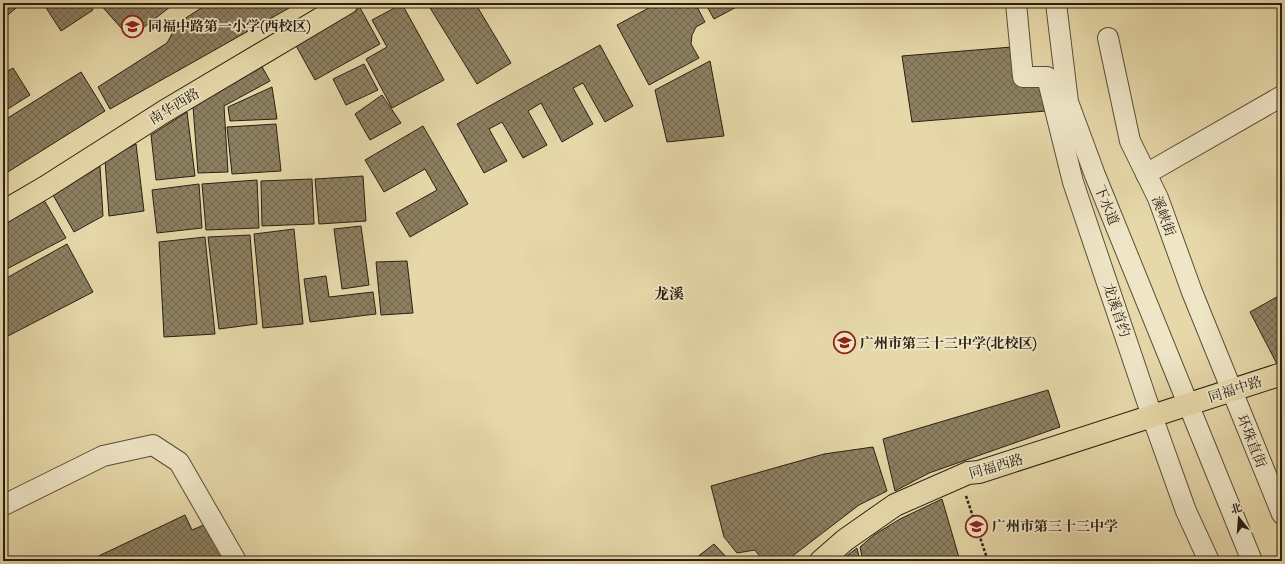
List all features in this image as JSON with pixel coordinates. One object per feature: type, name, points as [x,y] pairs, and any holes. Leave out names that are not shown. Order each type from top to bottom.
[{"type":"main road","name":"南华西路","points":[[3,212],[44,188],[165,111],[347,3]]},
{"type":"main road","name":"同福中路","points":[[1189,405],[1282,374]]},
{"type":"main road","name":"同福西路","points":[[821,561],[845,540],[895,505],[960,476],[968,473],[979,472],[1189,405]]},
{"type":"lane","name":"龙溪首约","points":[[1016,3],[1023,77],[1047,77],[1073,182],[1152,416],[1186,511],[1209,561]]},
{"type":"lane","name":"下水道","points":[[1056,3],[1068,102],[1095,175],[1252,561]]},
{"type":"lane","name":"溪峡街","points":[[1108,38],[1130,141],[1158,198],[1192,292],[1232,390]]},
{"type":"lane","points":[[1146,174],[1282,96]]},
{"type":"lane","name":"环珠直街","points":[[1232,390],[1280,501]]},
{"type":"lane","points":[[6,504],[103,456],[153,445],[179,462],[236,561]]},
{"type":"path","points":[[960,476],[988,561]]},
{"type":"building","points":[[3,3],[22,3],[3,19]]},
{"type":"building","points":[[43,3],[89,3],[93,10],[61,31]]},
{"type":"building","name":"同福中路第一小学(西校区)","points":[[99,3],[175,3],[130,38]]},
{"type":"building","points":[[209,3],[298,3],[110,109],[98,87],[167,43],[178,23]]},
{"type":"building","points":[[427,3],[475,3],[511,63],[477,84]]},
{"type":"building","points":[[658,3],[695,3],[705,22],[696,27],[692,35],[691,44],[699,58],[649,85],[617,25]]},
{"type":"building","points":[[705,3],[744,3],[714,19]]},
{"type":"building","points":[[402,4],[444,80],[392,108],[366,59],[387,47],[372,20]]},
{"type":"building","points":[[359,6],[380,44],[315,80],[294,42]]},
{"type":"building","points":[[600,45],[633,106],[605,122],[583,83],[573,88],[593,124],[562,142],[541,103],[528,111],[547,145],[523,158],[502,122],[489,129],[507,161],[484,173],[457,124]]},
{"type":"building","points":[[1012,47],[1041,84],[1046,111],[912,122],[902,56]]},
{"type":"building","points":[[710,61],[724,136],[667,142],[655,90]]},
{"type":"building","points":[[364,64],[378,90],[346,105],[333,79]]},
{"type":"building","points":[[261,65],[270,81],[224,106],[228,172],[198,173],[193,106]]},
{"type":"building","points":[[13,68],[30,95],[3,112],[3,74]]},
{"type":"building","points":[[81,72],[105,111],[3,175],[3,121]]},
{"type":"building","points":[[272,87],[277,119],[230,121],[228,107]]},
{"type":"building","points":[[382,95],[401,123],[370,140],[355,114]]},
{"type":"building","points":[[187,112],[195,176],[156,180],[151,135]]},
{"type":"building","points":[[276,124],[281,171],[232,174],[227,127]]},
{"type":"building","points":[[423,126],[468,204],[410,237],[396,213],[437,190],[425,169],[384,192],[365,160]]},
{"type":"building","points":[[136,144],[144,211],[109,216],[105,160]]},
{"type":"building","points":[[100,166],[103,216],[74,232],[53,195]]},
{"type":"building","points":[[363,176],[366,221],[319,224],[315,179]]},
{"type":"building","points":[[312,179],[314,224],[262,226],[261,181]]},
{"type":"building","points":[[257,180],[259,228],[206,230],[202,184]]},
{"type":"building","points":[[199,184],[202,228],[157,233],[152,190]]},
{"type":"building","points":[[44,200],[66,238],[3,271],[3,224]]},
{"type":"building","points":[[361,226],[369,285],[342,289],[334,229]]},
{"type":"building","points":[[294,229],[303,324],[263,328],[254,234]]},
{"type":"building","points":[[250,235],[257,324],[219,329],[208,237]]},
{"type":"building","points":[[205,237],[215,334],[164,337],[159,242]]},
{"type":"building","points":[[67,244],[93,292],[6,337],[3,331],[3,280]]},
{"type":"building","points":[[407,261],[413,313],[381,315],[376,262]]},
{"type":"building","points":[[326,276],[329,297],[373,292],[376,314],[310,322],[304,279]]},
{"type":"building","points":[[1282,294],[1282,362],[1277,364],[1250,312]]},
{"type":"building","points":[[1048,390],[1060,427],[929,473],[895,491],[883,439]]},
{"type":"building","points":[[873,447],[887,491],[859,505],[786,561],[763,561],[755,550],[737,553],[724,537],[711,486],[824,454]]},
{"type":"building","points":[[942,499],[960,561],[863,561],[860,547],[874,535],[900,519]]},
{"type":"building","points":[[185,515],[192,530],[211,522],[230,561],[88,561]]},
{"type":"building","points":[[714,544],[730,561],[692,561]]},
{"type":"building","points":[[857,548],[860,561],[840,561]]},
{"type":"place","name":"同福中路第一小学(西校区)","points":[[133,26]]},
{"type":"place","name":"广州市第三十三中学(北校区)","points":[[844,343]]},
{"type":"place","name":"广州市第三十三中学","points":[[976,526]]},
{"type":"district","name":"龙溪","points":[[669,294]]}]
